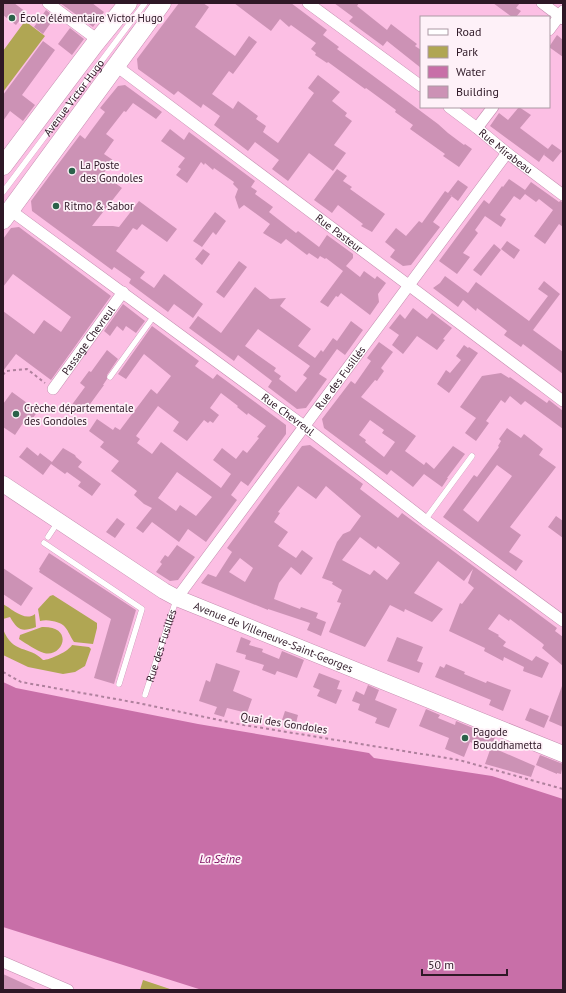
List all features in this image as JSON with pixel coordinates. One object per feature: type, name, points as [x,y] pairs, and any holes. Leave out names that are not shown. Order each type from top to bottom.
[{"type":"main road","name":"Avenue Victor Hugo","points":[[6,213],[19,165],[45,112],[94,45],[128,3]]},
{"type":"main road","name":"Avenue Victor Hugo","points":[[6,213],[120,62],[162,3]]},
{"type":"main road","name":"Avenue Victor Hugo","points":[[3,179],[19,165],[62,139]]},
{"type":"main road","name":"Avenue de Villeneuve-Saint-Georges","points":[[3,484],[164,591],[177,598],[563,754]]},
{"type":"street","points":[[48,3],[90,35],[94,40],[94,45]]},
{"type":"street","points":[[308,3],[420,85]]},
{"type":"street","points":[[542,3],[562,15],[550,29]]},
{"type":"street","name":"Rue Pasteur","points":[[120,62],[120,66],[123,70],[563,401]]},
{"type":"street","name":"Rue Mirabeau","points":[[450,108],[563,195]]},
{"type":"street","points":[[477,128],[492,108]]},
{"type":"street","name":"Rue des Fusillés","points":[[177,598],[507,153]]},
{"type":"street","name":"Rue Chevreul","points":[[6,213],[123,292],[304,426],[425,520],[563,621]]},
{"type":"street","name":"Passage Chevreul","points":[[53,389],[123,292]]},
{"type":"street","points":[[3,962],[68,990]]},
{"type":"lane","name":"Avenue Victor Hugo","points":[[3,192],[19,165],[145,3]]},
{"type":"lane","points":[[110,377],[154,316]]},
{"type":"lane","points":[[425,520],[472,456]]},
{"type":"lane","points":[[48,537],[59,521]]},
{"type":"lane","points":[[44,543],[142,609],[119,684]]},
{"type":"lane","name":"Rue des Fusillés","points":[[145,695],[177,598]]},
{"type":"path","points":[[3,375],[6,371],[27,369],[53,389]]},
{"type":"path","name":"Quai des Gondoles","points":[[3,672],[22,682],[138,703],[238,724],[459,760],[563,789]]},
{"type":"green space","points":[[25,21],[45,36],[3,92],[3,51]]},
{"type":"green space","points":[[53,595],[97,623],[93,644],[74,642],[66,628],[57,622],[49,620],[40,621],[38,609],[50,596]]},
{"type":"green space","points":[[3,604],[23,616],[27,617],[35,614],[36,627],[24,630],[18,628],[10,617],[3,619]]},
{"type":"green space","points":[[42,627],[52,628],[59,631],[62,636],[60,647],[56,651],[44,653],[34,649],[19,639],[20,635]]},
{"type":"green space","points":[[3,629],[12,643],[22,649],[38,655],[43,660],[59,655],[72,645],[89,647],[91,649],[85,666],[75,672],[63,674],[28,667],[3,655]]},
{"type":"green space","points":[[143,980],[173,990],[140,990]]},
{"type":"water","name":"La Seine","points":[[3,682],[16,688],[198,724],[369,753],[374,758],[492,776],[563,799],[563,990],[202,990],[3,927]]},
{"type":"building","points":[[3,3],[14,3],[26,12],[16,25],[3,15]]},
{"type":"building","points":[[60,3],[92,3],[104,12],[93,27]]},
{"type":"building","points":[[179,3],[203,3],[209,7],[195,27],[235,56],[249,36],[257,42],[233,74],[229,71],[212,94],[233,109],[238,101],[258,116],[256,119],[266,126],[263,132],[278,143],[314,93],[308,88],[318,75],[340,92],[332,101],[347,113],[345,116],[352,121],[334,145],[346,153],[333,171],[309,153],[288,181],[272,169],[279,160],[255,142],[248,151],[214,125],[220,116],[203,104],[201,108],[178,91],[174,95],[138,69],[137,59]]},
{"type":"building","points":[[234,3],[291,3],[327,30],[323,35],[339,47],[337,49],[464,145],[465,144],[472,149],[459,167],[443,156],[445,154],[410,129],[413,125],[395,112],[396,110],[328,62],[327,63],[315,55],[316,53],[311,49],[316,43],[291,25],[289,27],[280,19],[271,31]]},
{"type":"building","points":[[334,3],[359,3],[357,6],[387,30],[391,24],[417,44],[415,46],[420,49],[420,67],[387,41],[383,46],[349,21],[353,17]]},
{"type":"building","points":[[493,3],[520,3],[516,8],[521,11],[517,16],[511,16]]},
{"type":"building","points":[[46,10],[55,17],[43,34],[34,27]]},
{"type":"building","points":[[70,28],[84,39],[72,55],[58,44]]},
{"type":"building","points":[[557,35],[563,40],[563,57],[550,48]]},
{"type":"building","points":[[43,41],[55,50],[22,95],[35,105],[23,121],[10,111],[3,121],[3,95]]},
{"type":"building","points":[[125,85],[162,112],[156,119],[133,103],[126,112],[124,111],[106,134],[114,140],[104,154],[113,160],[103,174],[122,188],[92,226],[119,227],[139,201],[177,229],[167,242],[142,224],[137,230],[133,228],[116,251],[145,272],[140,278],[154,288],[164,274],[203,304],[193,318],[174,304],[168,312],[129,283],[131,279],[114,267],[112,270],[32,211],[31,201],[56,167],[80,135],[85,139],[105,112],[100,108],[118,86]]},
{"type":"building","points":[[518,108],[520,108],[531,115],[520,128],[548,149],[552,144],[562,151],[553,162],[544,155],[545,153],[539,162],[490,126],[499,113],[508,120]]},
{"type":"building","points":[[170,129],[184,140],[189,132],[255,181],[251,187],[257,191],[255,194],[273,207],[269,212],[296,233],[298,231],[319,247],[327,235],[353,254],[353,258],[346,266],[360,277],[364,271],[375,279],[377,276],[386,283],[378,294],[379,302],[370,315],[341,293],[338,297],[336,296],[328,307],[320,302],[343,271],[326,258],[325,259],[320,256],[318,259],[309,253],[307,255],[286,239],[281,244],[263,233],[270,224],[244,205],[239,209],[235,197],[238,189],[233,184],[234,182],[214,168],[213,170],[205,163],[204,165],[201,162],[187,183],[176,175],[181,169],[178,167],[185,158],[161,141]]},
{"type":"building","points":[[337,169],[347,176],[343,181],[352,187],[350,189],[385,214],[372,232],[361,226],[363,224],[338,205],[332,213],[314,200]]},
{"type":"building","points":[[509,179],[525,190],[531,182],[559,202],[563,202],[563,227],[559,224],[545,244],[534,236],[553,210],[539,199],[536,202],[525,194],[520,200],[514,196],[500,215],[506,219],[501,227],[485,216],[475,230],[478,233],[463,253],[470,257],[457,274],[439,261],[484,200],[489,204]]},
{"type":"building","points":[[458,180],[468,187],[458,201],[452,196],[433,222],[440,227],[411,265],[403,266],[390,257],[395,250],[385,242],[396,228],[406,236],[419,221],[422,223],[445,191],[448,193]]},
{"type":"building","points":[[215,212],[226,221],[216,235],[213,232],[202,247],[193,241]]},
{"type":"building","points":[[19,227],[111,296],[51,380],[16,354],[3,371],[3,311],[34,334],[44,320],[61,332],[71,317],[13,274],[3,287],[3,239],[11,228]]},
{"type":"building","points":[[507,241],[520,250],[514,259],[501,249]]},
{"type":"building","points":[[494,244],[501,250],[481,276],[473,270]]},
{"type":"building","points":[[203,249],[210,254],[202,265],[195,259]]},
{"type":"building","points":[[239,261],[247,267],[224,298],[216,292]]},
{"type":"building","points":[[445,276],[468,293],[476,282],[529,321],[548,296],[538,289],[544,281],[560,294],[533,330],[563,352],[563,374],[523,344],[521,347],[504,335],[507,331],[477,308],[476,311],[463,300],[458,307],[433,288],[440,283]]},
{"type":"building","points":[[255,287],[270,299],[286,298],[280,306],[311,329],[298,346],[315,358],[321,350],[323,352],[333,338],[337,341],[351,321],[363,330],[345,355],[337,349],[319,374],[327,379],[306,408],[297,409],[268,387],[272,381],[238,355],[234,361],[189,328],[198,316],[221,333]],"holes":[[[258,329],[310,366],[303,375],[307,378],[296,392],[279,379],[281,376],[274,371],[276,368],[245,346]]]},
{"type":"building","points":[[123,304],[145,321],[136,333],[126,326],[123,331],[117,326],[110,336],[104,331]]},
{"type":"building","points":[[413,308],[427,319],[432,313],[452,328],[443,339],[445,340],[437,350],[417,336],[403,354],[392,345],[399,335],[389,328],[400,314],[405,319]]},
{"type":"building","points":[[152,326],[199,361],[195,366],[213,379],[217,374],[286,425],[286,434],[248,486],[241,481],[231,495],[237,500],[206,542],[188,529],[179,542],[152,522],[143,533],[136,528],[152,508],[144,504],[134,495],[137,491],[111,471],[119,461],[100,447],[104,442],[89,431],[97,419],[113,430],[115,427],[120,430],[151,389],[157,394],[171,376],[144,354],[126,379],[118,374]],"holes":[[[221,393],[247,415],[248,413],[266,426],[247,453],[243,450],[236,459],[222,448],[213,460],[231,474],[221,488],[161,442],[152,454],[137,443],[140,439],[136,436],[158,406],[179,422],[173,431],[187,441],[204,420],[208,423],[210,421],[213,423],[219,415],[210,408]],[[177,472],[212,497],[196,516],[180,505],[176,511],[158,498]]]},
{"type":"building","points":[[379,342],[393,352],[381,368],[384,371],[377,381],[375,380],[361,397],[416,436],[405,451],[424,465],[426,462],[434,469],[453,446],[465,454],[442,487],[424,474],[413,487],[391,470],[387,475],[324,428],[322,419],[351,381],[355,384],[371,361],[367,358]],"holes":[[[370,420],[384,430],[382,433],[395,442],[384,457],[365,442],[366,440],[359,435]]]},
{"type":"building","points":[[464,345],[478,353],[449,393],[437,384],[446,370],[450,373],[461,360],[456,356]]},
{"type":"building","points":[[107,350],[118,359],[107,375],[104,385],[85,411],[81,408],[79,412],[71,406],[85,387],[80,383],[89,371],[91,372]]},
{"type":"building","points":[[501,373],[509,378],[510,377],[547,403],[549,400],[563,411],[563,429],[525,401],[521,405],[510,396],[505,403],[501,400],[486,421],[489,423],[476,441],[465,433],[476,418],[460,407],[482,376]]},
{"type":"building","name":"Crèche départementale des Gondoles","points":[[12,392],[38,411],[27,426],[23,423],[15,435],[3,427],[3,404]]},
{"type":"building","points":[[507,428],[521,438],[524,434],[543,449],[539,455],[556,467],[510,527],[521,535],[509,552],[523,561],[516,571],[443,517],[474,475],[477,477],[499,447],[498,446],[501,441],[499,439]],"holes":[[[497,465],[512,476],[478,522],[463,510]]]},
{"type":"building","points":[[310,445],[363,484],[360,489],[398,518],[402,513],[557,628],[555,631],[563,637],[563,666],[542,648],[544,645],[542,643],[510,619],[509,621],[499,614],[488,629],[499,635],[498,636],[506,642],[503,646],[532,661],[536,656],[549,663],[542,678],[523,671],[524,667],[504,657],[503,661],[484,651],[485,648],[449,631],[460,603],[462,604],[474,588],[468,583],[473,569],[464,581],[438,561],[414,593],[443,609],[432,622],[405,609],[404,612],[390,605],[365,647],[329,632],[341,603],[337,602],[342,590],[332,584],[333,582],[322,578],[337,542],[343,534],[350,531],[361,516],[326,486],[316,499],[298,486],[278,512],[280,513],[274,522],[288,532],[278,546],[296,558],[302,550],[313,558],[301,575],[291,567],[279,583],[274,599],[300,609],[301,607],[318,613],[316,618],[326,622],[321,636],[307,630],[310,623],[268,610],[201,583],[208,574],[216,577],[232,552],[227,548],[302,446]],"holes":[[[360,537],[376,549],[378,546],[400,563],[387,580],[374,570],[370,575],[342,560]],[[240,558],[253,568],[245,582],[229,572]]]},
{"type":"building","points":[[27,447],[38,456],[40,453],[52,462],[63,448],[75,455],[82,462],[78,467],[101,484],[92,496],[78,486],[81,482],[67,472],[65,474],[51,464],[43,475],[19,457]]},
{"type":"building","points":[[556,516],[563,521],[563,538],[548,527]]},
{"type":"building","points":[[117,518],[125,524],[115,538],[106,532]]},
{"type":"building","points":[[177,545],[195,557],[178,580],[170,581],[156,572],[162,564],[160,562],[165,555],[168,557]]},
{"type":"building","points":[[49,553],[136,610],[114,684],[94,678],[111,619],[39,572],[39,569]]},
{"type":"building","points":[[3,568],[33,588],[21,606],[3,594]]},
{"type":"building","points":[[241,637],[251,641],[249,645],[263,649],[262,652],[279,659],[282,651],[304,660],[297,678],[277,671],[275,675],[262,670],[264,665],[245,659],[246,655],[236,652]]},
{"type":"building","points":[[397,637],[423,647],[417,661],[423,663],[419,673],[387,661]]},
{"type":"building","points":[[216,663],[240,671],[233,691],[252,699],[247,713],[227,708],[224,717],[214,714],[217,707],[199,701],[206,680],[210,682]]},
{"type":"building","points":[[446,664],[465,672],[464,674],[486,683],[487,681],[511,690],[503,711],[489,705],[491,700],[435,677],[440,666],[444,668]]},
{"type":"building","points":[[319,673],[340,681],[337,689],[342,690],[336,704],[317,696],[320,690],[313,687]]},
{"type":"building","points":[[368,685],[379,690],[375,700],[397,709],[389,728],[375,723],[377,718],[358,710],[360,704],[352,701],[356,691],[364,695]]},
{"type":"building","points":[[562,686],[563,687],[563,727],[549,721]]},
{"type":"building","points":[[530,708],[549,716],[544,728],[525,720]]},
{"type":"building","points":[[426,709],[440,715],[438,718],[455,725],[456,721],[495,737],[491,747],[535,766],[531,777],[485,764],[490,750],[470,742],[464,757],[445,749],[449,738],[419,726]]},
{"type":"building","points":[[285,711],[298,715],[296,723],[282,720]]},
{"type":"building","points":[[540,755],[563,764],[561,774],[557,774],[536,765]]},
{"type":"building","points":[[3,974],[38,990],[3,990]]},
{"type":"place","name":"École élémentaire Victor Hugo","points":[[12,18]]},
{"type":"place","name":"La Poste des Gondoles","points":[[72,171]]},
{"type":"place","name":"Ritmo & Sabor","points":[[56,206]]},
{"type":"place","name":"Crèche départementale des Gondoles","points":[[16,414]]},
{"type":"place","name":"Pagode Bouddhametta","points":[[465,738]]}]
